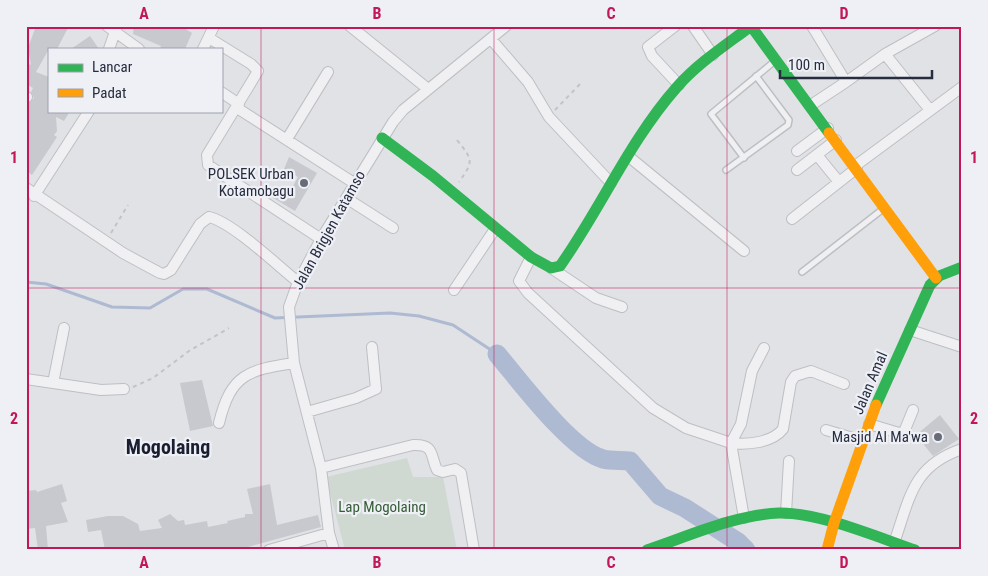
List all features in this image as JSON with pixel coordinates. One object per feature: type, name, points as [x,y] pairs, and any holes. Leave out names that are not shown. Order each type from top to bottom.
[{"type":"main road","points":[[382,138],[451,191],[531,257],[550,268],[560,266],[583,234],[611,183],[655,114],[679,85],[713,55],[751,26],[828,128],[936,278],[957,269]]},
{"type":"main road","name":"Jalan Amal","points":[[827,550],[833,527],[879,398],[936,278]]},
{"type":"main road","points":[[732,528],[744,518],[760,514],[786,514],[893,546],[915,550]]},
{"type":"main road","points":[[647,550],[732,528],[778,522],[833,527]]},
{"type":"main road","points":[[672,550],[701,537]]},
{"type":"street","points":[[204,48],[214,26]]},
{"type":"street","points":[[350,26],[428,89]]},
{"type":"street","name":"Jalan Brigjen Katamso","points":[[334,550],[329,533],[321,468],[294,363],[289,307],[298,282],[321,239],[382,138],[403,110],[506,26]]},
{"type":"street","points":[[675,26],[648,47],[652,56],[679,85]]},
{"type":"street","points":[[693,26],[713,55]]},
{"type":"street","points":[[812,26],[846,82]]},
{"type":"street","points":[[811,106],[885,54],[935,26]]},
{"type":"street","points":[[109,48],[113,28],[138,48]]},
{"type":"street","points":[[209,38],[257,69],[256,76],[207,155],[208,165],[321,239]]},
{"type":"street","points":[[491,39],[528,82],[549,117],[611,183]]},
{"type":"street","points":[[885,54],[930,110]]},
{"type":"street","points":[[287,139],[328,72]]},
{"type":"street","points":[[792,219],[856,167],[962,87]]},
{"type":"street","points":[[222,93],[238,106],[354,183]]},
{"type":"street","points":[[87,112],[29,194],[106,242],[155,271],[164,274],[171,270],[200,224],[209,217],[219,220],[298,282]]},
{"type":"street","points":[[797,151],[828,128]]},
{"type":"street","points":[[797,170],[836,140]]},
{"type":"street","points":[[817,155],[839,182]]},
{"type":"street","points":[[628,156],[744,252]]},
{"type":"street","points":[[346,198],[393,228]]},
{"type":"street","points":[[454,290],[496,229]]},
{"type":"street","points":[[531,257],[519,281],[528,293],[654,408],[686,428],[731,443],[743,444],[774,437],[782,429],[791,382],[795,376],[811,371],[844,384]]},
{"type":"street","points":[[550,268],[596,298],[622,307]]},
{"type":"street","points":[[53,384],[64,328]]},
{"type":"street","points":[[910,330],[962,347]]},
{"type":"street","points":[[307,412],[356,398],[376,389],[372,347]]},
{"type":"street","points":[[744,518],[731,443],[741,424],[752,371],[764,348]]},
{"type":"street","points":[[219,423],[231,389],[245,376],[263,368],[294,363]]},
{"type":"street","points":[[26,379],[101,390],[124,389]]},
{"type":"street","points":[[869,424],[899,433],[904,432],[913,410]]},
{"type":"street","points":[[826,430],[863,441]]},
{"type":"street","points":[[321,468],[413,445],[426,447],[432,452],[437,470],[444,472],[454,469],[461,473],[474,550]]},
{"type":"street","points":[[893,546],[920,475],[928,466],[962,449]]},
{"type":"street","points":[[786,514],[789,461]]},
{"type":"street","points":[[269,550],[329,533]]},
{"type":"lane","points":[[744,158],[712,114],[776,60]]},
{"type":"lane","points":[[726,170],[785,128],[789,120],[756,76]]},
{"type":"lane","points":[[802,272],[885,208]]},
{"type":"path","points":[[549,117],[581,83]]},
{"type":"path","points":[[451,191],[471,163],[470,157],[457,140]]},
{"type":"path","points":[[106,242],[128,205]]},
{"type":"path","points":[[124,389],[152,378],[189,351],[229,328]]},
{"type":"green space","name":"Lap Mogolaing","points":[[407,458],[413,477],[443,477],[457,550],[345,550],[326,477]]},
{"type":"building","points":[[36,26],[69,26],[58,48],[48,48],[36,72],[48,77],[48,112],[69,112],[64,121],[56,117],[57,131],[54,135],[57,137],[32,175],[26,170],[26,105],[34,98],[31,92],[33,88],[26,84],[26,63],[31,65],[28,48]]},
{"type":"building","points":[[134,26],[181,26],[192,33],[185,48],[160,48],[161,46],[133,34]]},
{"type":"building","points":[[90,36],[98,48],[72,48]]},
{"type":"building","name":"POLSEK Urban Kotamobagu","points":[[289,157],[317,173],[295,211],[270,196],[275,188],[288,195],[298,177],[284,169]]},
{"type":"building","points":[[202,380],[213,426],[190,431],[180,383]]},
{"type":"building","name":"Masjid Al Ma'wa","points":[[940,415],[959,439],[933,456],[916,435]]},
{"type":"building","points":[[62,484],[67,501],[61,503],[68,522],[46,526],[48,550],[38,550],[35,528],[26,529],[26,491],[36,490],[37,492]]},
{"type":"building","points":[[270,484],[277,525],[318,515],[321,527],[237,550],[105,550],[101,530],[88,532],[86,520],[108,516],[123,516],[138,524],[140,531],[162,528],[158,520],[170,514],[178,521],[184,520],[185,525],[207,521],[208,527],[228,523],[227,521],[245,517],[245,514],[253,514],[247,489]]},
{"type":"waterway","points":[[26,282],[46,284],[112,307],[150,308],[183,289],[207,289],[275,318],[390,313],[419,316],[453,325],[497,354]]},
{"type":"waterway","points":[[497,354],[546,413],[576,442],[590,453],[603,459],[630,461],[660,496],[685,508],[738,542],[746,550]]},
{"type":"traffic: fast","points":[[382,138],[433,176],[531,257],[551,268],[560,266],[645,129],[677,87],[703,62],[751,26],[829,133]]},
{"type":"traffic: fast","points":[[876,405],[930,285],[939,276],[962,267]]},
{"type":"traffic: fast","points":[[647,550],[729,522],[779,513],[829,521],[915,550]]},
{"type":"traffic: slow","points":[[829,133],[936,278]]},
{"type":"traffic: slow","points":[[827,550],[834,523],[876,405]]},
{"type":"place","name":"POLSEK Urban Kotamobagu","points":[[304,183]]},
{"type":"place","name":"Masjid Al Ma'wa","points":[[938,437]]},
{"type":"district","name":"Mogolaing","points":[[168,447]]}]
